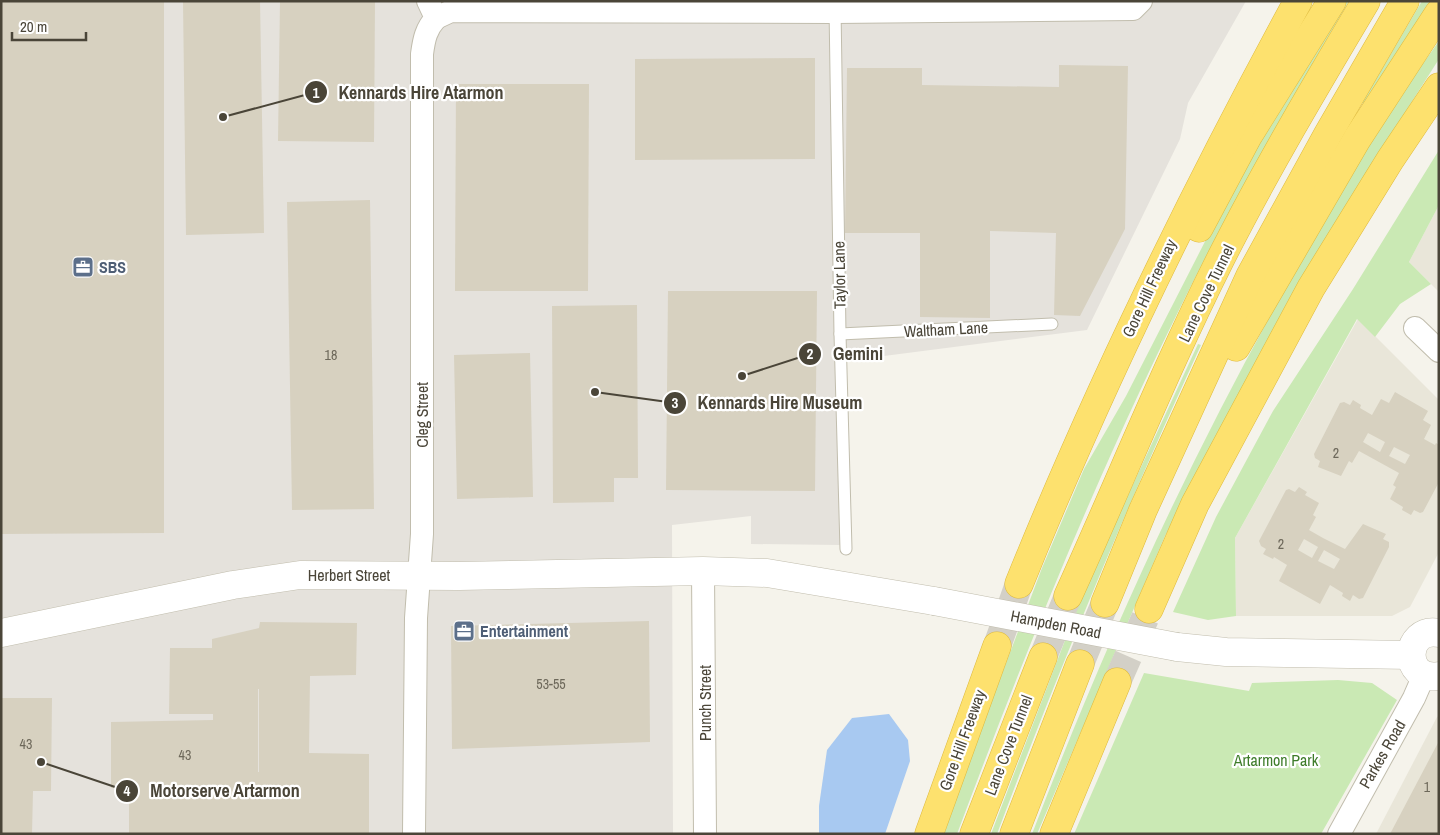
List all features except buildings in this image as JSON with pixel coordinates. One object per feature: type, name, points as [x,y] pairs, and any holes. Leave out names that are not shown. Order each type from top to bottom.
[{"type":"highway","name":"Gore Hill Freeway","points":[[1019,584],[1085,427],[1150,285],[1223,137],[1298,1]]},
{"type":"highway","points":[[1085,427],[1165,288],[1248,136],[1332,1]]},
{"type":"highway","name":"Lane Cove Tunnel","points":[[1068,596],[1221,258],[1313,89],[1366,1]]},
{"type":"highway","name":"Lane Cove Tunnel","points":[[1143,510],[1250,276],[1328,134],[1405,1]]},
{"type":"highway","points":[[1105,603],[1143,510],[1332,179],[1390,85],[1439,13]]},
{"type":"highway","points":[[1149,609],[1195,504],[1311,288],[1390,160],[1439,87]]},
{"type":"highway","name":"Gore Hill Freeway","points":[[929,834],[997,646]]},
{"type":"highway","name":"Lane Cove Tunnel","points":[[974,834],[1043,657]]},
{"type":"highway","points":[[1014,834],[1080,664]]},
{"type":"highway","points":[[1054,834],[1117,682]]},
{"type":"street","points":[[432,10],[1137,5]]},
{"type":"street","name":"Cleg Street","points":[[414,834],[416,618],[422,524],[422,54],[424,38],[429,26],[432,10]]},
{"type":"street","points":[[1415,328],[1439,351]]},
{"type":"street","name":"Herbert Street","points":[[1,633],[269,578],[300,575],[420,576],[703,571]]},
{"type":"street","name":"Hampden Road","points":[[703,571],[767,573],[804,578],[1177,647],[1425,668]]},
{"type":"street","name":"Punch Street","points":[[703,571],[705,834]]},
{"type":"street","points":[[1425,668],[1413,645],[1419,637],[1426,634],[1439,633]]},
{"type":"street","name":"Parkes Road","points":[[1339,834],[1414,698],[1425,668]]},
{"type":"lane","name":"Taylor Lane","points":[[835,6],[840,334],[846,549]]},
{"type":"lane","name":"Waltham Lane","points":[[840,334],[1052,324]]},
{"type":"shaded area","points":[[1,1],[1246,1],[1188,103],[1180,139],[1087,330],[845,361],[840,545],[751,544],[751,516],[672,525],[673,834],[1,834]]},
{"type":"shaded area","points":[[1439,205],[1439,292],[1409,262]]},
{"type":"shaded area","points":[[1358,319],[1439,400],[1439,552],[1410,607],[1392,616],[1236,616],[1235,538]]},
{"type":"shaded area","points":[[1439,716],[1439,834],[1376,834],[1437,717]]},
{"type":"green space","points":[[1341,1],[1349,1],[1232,207],[1162,344],[1069,552],[1011,692],[957,834],[944,834],[971,756],[1042,568],[1084,469],[1126,396],[1239,175]]},
{"type":"green space","points":[[1422,1],[1436,1],[1367,105],[1362,103]]},
{"type":"green space","points":[[1439,41],[1439,59],[1336,221],[1287,303],[1165,536],[1037,834],[1032,834],[1125,608],[1194,461],[1270,317],[1374,134]]},
{"type":"green space","points":[[1439,150],[1439,205],[1409,262],[1431,284],[1400,304],[1375,337],[1357,319],[1235,538],[1236,616],[1208,620],[1173,612],[1216,517],[1273,411],[1353,289]]},
{"type":"green space","points":[[1198,344],[1201,345],[1120,527],[1069,649],[997,834],[991,834],[1085,588]]},
{"type":"green space","name":"Artarmon Park","points":[[1144,673],[1249,691],[1252,683],[1338,680],[1372,683],[1397,700],[1321,834],[1074,834]]},
{"type":"water","points":[[889,714],[908,740],[910,761],[885,834],[819,834],[819,806],[827,750],[852,718]]},
{"type":"tunnel","points":[[997,646],[1019,584]]},
{"type":"tunnel","points":[[1043,657],[1068,596]]},
{"type":"tunnel","points":[[1080,664],[1105,603]]},
{"type":"tunnel","points":[[1117,682],[1149,609]]},
{"type":"place","name":"Kennards Hire Atarmon","points":[[223,117]]},
{"type":"place","name":"SBS","points":[[83,267]]},
{"type":"place","name":"Gemini","points":[[742,376]]},
{"type":"place","name":"Kennards Hire Museum","points":[[595,392]]},
{"type":"place","name":"Entertainment","points":[[464,631]]},
{"type":"place","name":"Motorserve Artarmon","points":[[41,762]]}]
